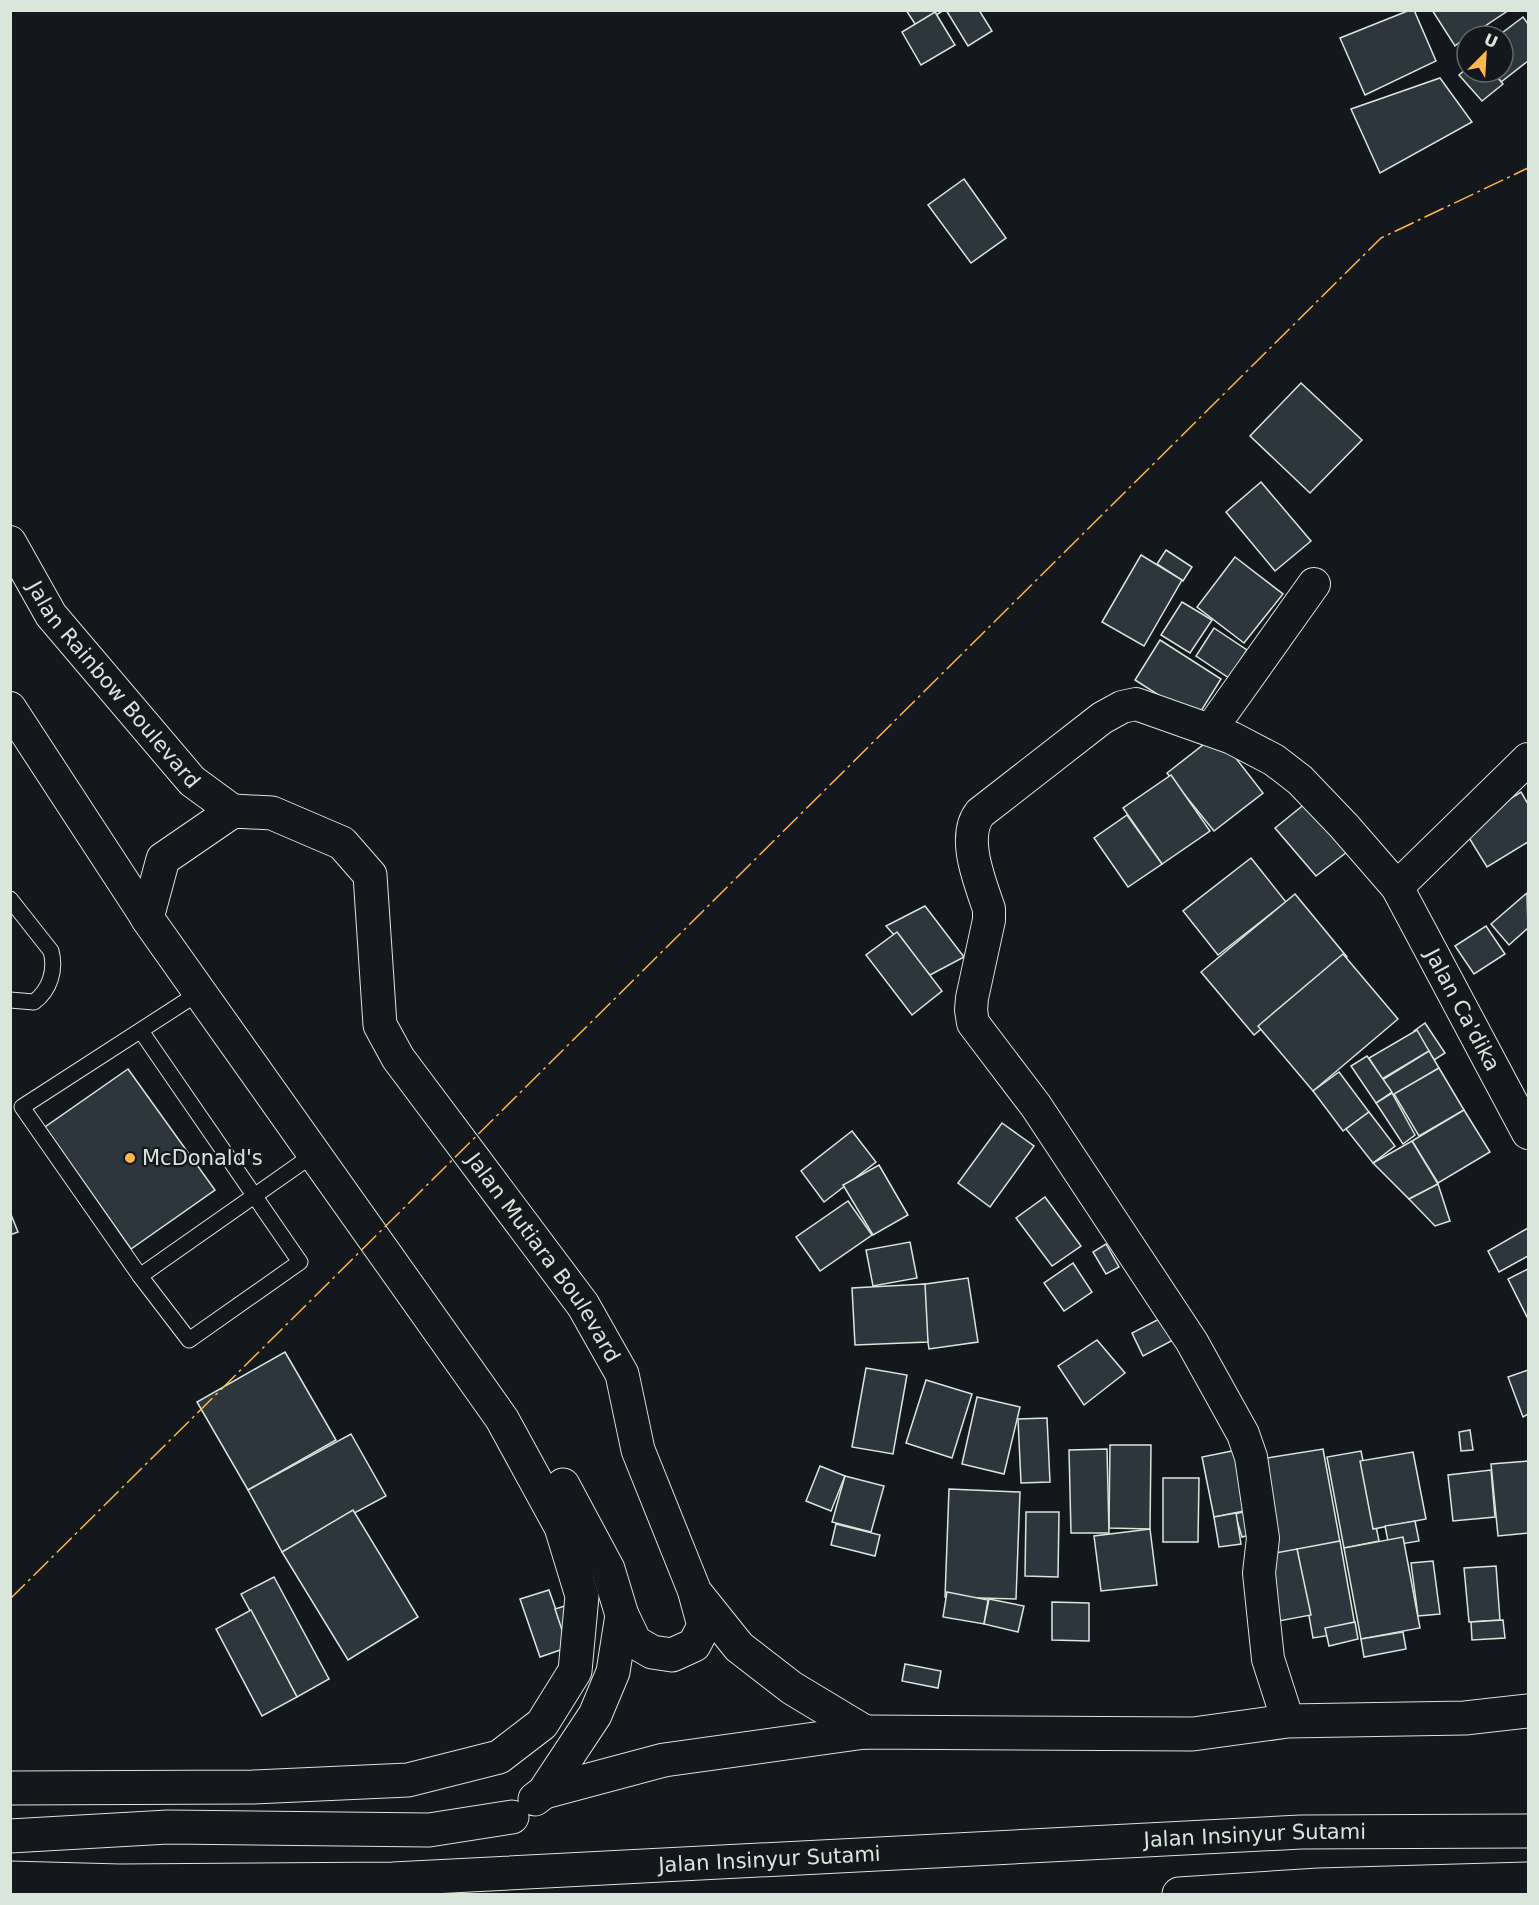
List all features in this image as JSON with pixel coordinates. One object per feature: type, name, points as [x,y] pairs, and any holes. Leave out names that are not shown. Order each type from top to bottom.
[{"type":"main road","points":[[10,1788],[253,1788],[408,1780],[499,1757],[542,1724],[575,1671],[582,1596],[561,1527],[502,1419],[147,918],[163,859],[233,811]]},
{"type":"main road","name":"Jalan Mutiara Boulevard","points":[[233,811],[272,813],[342,843],[370,875],[380,1025],[398,1058],[583,1305],[622,1374],[638,1450],[694,1592],[739,1647],[792,1688],[865,1732]]},
{"type":"main road","points":[[502,1419],[550,1462],[608,1569],[622,1615],[636,1642],[652,1652],[672,1655],[694,1645],[704,1626],[694,1592]]},
{"type":"main road","points":[[10,1836],[168,1827],[429,1830],[512,1817],[544,1792],[595,1715],[613,1672],[622,1615]]},
{"type":"main road","points":[[544,1792],[664,1760],[865,1732],[1193,1734],[1288,1721],[1465,1718],[1528,1711]]},
{"type":"main road","name":"Jalan Insinyur Sutami","points":[[10,1878],[120,1881],[393,1879],[1301,1832],[1528,1831]]},
{"type":"main road","points":[[1179,1894],[1319,1885],[1528,1879]]},
{"type":"street","name":"Jalan Rainbow Boulevard","points":[[10,542],[51,615],[192,781],[233,811]]},
{"type":"street","points":[[1210,729],[1314,584]]},
{"type":"street","name":"Jalan Ca'dika","points":[[1288,1721],[1269,1659],[1259,1573],[1263,1538],[1251,1457],[1243,1434],[1192,1342],[1036,1106],[973,1023],[972,998],[988,920],[988,909],[970,841],[973,822],[980,813],[1102,718],[1122,707],[1136,704],[1210,729],[1274,760],[1300,780],[1397,887],[1528,1133]]},
{"type":"street","points":[[10,708],[147,918]]},
{"type":"street","points":[[1397,887],[1528,759]]},
{"type":"lane","points":[[10,899],[51,951],[54,961],[48,987],[42,996],[34,1002],[23,1003],[10,1000]]},
{"type":"lane","points":[[141,1031],[300,1262],[189,1340],[140,1276],[22,1107],[200,992]]},
{"type":"lane","points":[[140,1276],[314,1154]]},
{"type":"building","points":[[906,10],[940,10],[941,12],[917,27]]},
{"type":"building","points":[[946,10],[979,10],[992,31],[968,46]]},
{"type":"building","points":[[1414,10],[1436,61],[1365,95],[1340,38]]},
{"type":"building","points":[[1432,10],[1509,10],[1488,24],[1455,24],[1455,46]]},
{"type":"building","points":[[935,12],[955,45],[921,65],[902,32]]},
{"type":"building","points":[[1523,17],[1528,24],[1528,61],[1515,71],[1515,24]]},
{"type":"building","points":[[1440,78],[1472,122],[1380,173],[1351,109]]},
{"type":"building","points":[[1467,84],[1503,84],[1482,101]]},
{"type":"building","points":[[964,179],[1006,238],[971,263],[928,205]]},
{"type":"building","points":[[1301,383],[1362,440],[1310,493],[1250,436]]},
{"type":"building","points":[[1261,482],[1311,541],[1275,571],[1226,512]]},
{"type":"building","points":[[1166,550],[1192,567],[1183,581],[1157,564]]},
{"type":"building","points":[[1141,555],[1182,580],[1144,646],[1102,622]]},
{"type":"building","points":[[1235,557],[1283,594],[1244,643],[1197,607]]},
{"type":"building","points":[[1182,602],[1212,620],[1190,653],[1161,635]]},
{"type":"building","points":[[1214,628],[1247,650],[1229,678],[1196,656]]},
{"type":"building","points":[[1160,640],[1221,679],[1196,719],[1135,680]]},
{"type":"building","points":[[1217,734],[1263,793],[1214,831],[1167,773]]},
{"type":"building","points":[[1171,775],[1210,831],[1162,864],[1123,808]]},
{"type":"building","points":[[1521,792],[1528,804],[1528,842],[1487,867],[1463,828]]},
{"type":"building","points":[[1306,803],[1347,852],[1316,876],[1275,828]]},
{"type":"building","points":[[1127,815],[1162,864],[1128,887],[1094,838]]},
{"type":"building","points":[[1251,858],[1286,902],[1218,955],[1183,911]]},
{"type":"building","points":[[1527,893],[1528,928],[1509,945],[1491,924]]},
{"type":"building","points":[[1295,894],[1347,957],[1254,1035],[1201,972]]},
{"type":"building","points":[[925,906],[964,957],[930,975],[886,926]]},
{"type":"building","points":[[1486,926],[1505,954],[1474,974],[1455,946]]},
{"type":"building","points":[[897,932],[942,991],[912,1015],[866,955]]},
{"type":"building","points":[[1343,954],[1398,1019],[1313,1091],[1258,1026]]},
{"type":"building","points":[[1425,1023],[1445,1053],[1434,1060],[1414,1031]]},
{"type":"building","points":[[1417,1030],[1429,1051],[1382,1079],[1369,1058]]},
{"type":"building","points":[[1429,1051],[1439,1068],[1392,1096],[1382,1080]]},
{"type":"building","points":[[1367,1056],[1392,1092],[1376,1103],[1351,1066]]},
{"type":"building","points":[[1439,1068],[1464,1110],[1419,1136],[1394,1094]]},
{"type":"building","name":"McDonald's","points":[[128,1069],[215,1190],[131,1249],[45,1127]]},
{"type":"building","points":[[1339,1072],[1369,1112],[1343,1131],[1313,1091]]},
{"type":"building","points":[[1392,1093],[1415,1135],[1403,1144],[1376,1103]]},
{"type":"building","points":[[1464,1110],[1490,1152],[1438,1183],[1412,1141]]},
{"type":"building","points":[[1369,1112],[1395,1146],[1373,1163],[1346,1129]]},
{"type":"building","points":[[1002,1123],[1034,1146],[990,1207],[958,1183]]},
{"type":"building","points":[[852,1131],[876,1162],[824,1202],[801,1171]]},
{"type":"building","points":[[1412,1141],[1438,1184],[1409,1199],[1373,1163]]},
{"type":"building","points":[[879,1165],[908,1215],[873,1235],[843,1185]]},
{"type":"building","points":[[1438,1184],[1450,1221],[1435,1226],[1409,1199]]},
{"type":"building","points":[[1045,1197],[1081,1246],[1052,1266],[1016,1218]]},
{"type":"building","points":[[848,1201],[872,1235],[820,1271],[796,1237]]},
{"type":"building","points":[[10,1212],[18,1232],[10,1235]]},
{"type":"building","points":[[1528,1228],[1528,1256],[1499,1272],[1488,1251]]},
{"type":"building","points":[[910,1242],[917,1278],[873,1286],[866,1250]]},
{"type":"building","points":[[1106,1244],[1119,1267],[1106,1274],[1093,1252]]},
{"type":"building","points":[[1073,1263],[1092,1292],[1064,1311],[1044,1283]]},
{"type":"building","points":[[1528,1269],[1528,1319],[1508,1279]]},
{"type":"building","points":[[968,1278],[978,1342],[929,1349],[919,1285]]},
{"type":"building","points":[[925,1284],[928,1342],[855,1345],[852,1288]]},
{"type":"building","points":[[1165,1316],[1177,1338],[1143,1356],[1132,1333]]},
{"type":"building","points":[[1097,1340],[1125,1373],[1084,1405],[1058,1366]]},
{"type":"building","points":[[285,1352],[336,1440],[248,1490],[197,1402]]},
{"type":"building","points":[[866,1368],[907,1375],[893,1454],[852,1447]]},
{"type":"building","points":[[1528,1370],[1528,1414],[1523,1417],[1508,1377]]},
{"type":"building","points":[[926,1380],[972,1394],[952,1458],[906,1443]]},
{"type":"building","points":[[977,1397],[1020,1407],[1004,1474],[962,1464]]},
{"type":"building","points":[[1047,1418],[1050,1482],[1021,1483],[1018,1419]]},
{"type":"building","points":[[1470,1430],[1473,1450],[1461,1451],[1459,1432]]},
{"type":"building","points":[[351,1434],[386,1496],[282,1552],[248,1490]]},
{"type":"building","points":[[1110,1445],[1151,1445],[1150,1529],[1109,1528]]},
{"type":"building","points":[[1107,1449],[1109,1533],[1071,1533],[1069,1450]]},
{"type":"building","points":[[1242,1449],[1254,1509],[1214,1517],[1202,1457]]},
{"type":"building","points":[[1323,1449],[1340,1542],[1278,1553],[1261,1459]]},
{"type":"building","points":[[1361,1451],[1379,1541],[1344,1548],[1327,1457]]},
{"type":"building","points":[[1413,1452],[1426,1519],[1373,1529],[1360,1461]]},
{"type":"building","points":[[1528,1461],[1528,1533],[1498,1536],[1491,1464]]},
{"type":"building","points":[[820,1466],[845,1476],[831,1511],[806,1501]]},
{"type":"building","points":[[1491,1470],[1495,1517],[1453,1521],[1448,1475]]},
{"type":"building","points":[[845,1476],[884,1486],[871,1532],[832,1522]]},
{"type":"building","points":[[1163,1478],[1199,1478],[1198,1542],[1163,1542]]},
{"type":"building","points":[[949,1489],[1020,1492],[1016,1599],[945,1597]]},
{"type":"building","points":[[1254,1509],[1261,1532],[1242,1537],[1235,1514]]},
{"type":"building","points":[[353,1510],[418,1617],[348,1660],[282,1552]]},
{"type":"building","points":[[1026,1512],[1059,1512],[1058,1577],[1025,1576]]},
{"type":"building","points":[[1236,1513],[1241,1544],[1219,1547],[1214,1517]]},
{"type":"building","points":[[1415,1521],[1419,1541],[1389,1546],[1385,1526]]},
{"type":"building","points":[[836,1524],[880,1535],[875,1556],[831,1545]]},
{"type":"building","points":[[1150,1529],[1157,1585],[1101,1591],[1094,1536]]},
{"type":"building","points":[[1403,1537],[1420,1628],[1361,1639],[1344,1548]]},
{"type":"building","points":[[1340,1541],[1356,1631],[1313,1638],[1297,1549]]},
{"type":"building","points":[[1297,1549],[1311,1615],[1279,1621],[1265,1555]]},
{"type":"building","points":[[1433,1561],[1440,1614],[1418,1616],[1411,1563]]},
{"type":"building","points":[[1496,1566],[1500,1620],[1469,1622],[1464,1568]]},
{"type":"building","points":[[274,1577],[329,1679],[297,1697],[241,1594]]},
{"type":"building","points":[[549,1590],[569,1647],[540,1657],[520,1599]]},
{"type":"building","points":[[947,1592],[988,1600],[984,1624],[943,1617]]},
{"type":"building","points":[[989,1599],[1024,1606],[1018,1632],[984,1624]]},
{"type":"building","points":[[1052,1602],[1089,1603],[1089,1641],[1052,1640]]},
{"type":"building","points":[[568,1605],[564,1636],[555,1609]]},
{"type":"building","points":[[251,1610],[297,1697],[262,1716],[216,1629]]},
{"type":"building","points":[[1503,1620],[1505,1638],[1472,1640],[1471,1622]]},
{"type":"building","points":[[1355,1622],[1358,1639],[1329,1646],[1325,1628]]},
{"type":"building","points":[[1403,1632],[1406,1649],[1364,1657],[1361,1639]]},
{"type":"building","points":[[905,1664],[941,1671],[938,1688],[902,1681]]},
{"type":"power","points":[[10,1599],[1381,238],[1528,168]]},
{"type":"place","name":"McDonald's","points":[[130,1158]]}]
